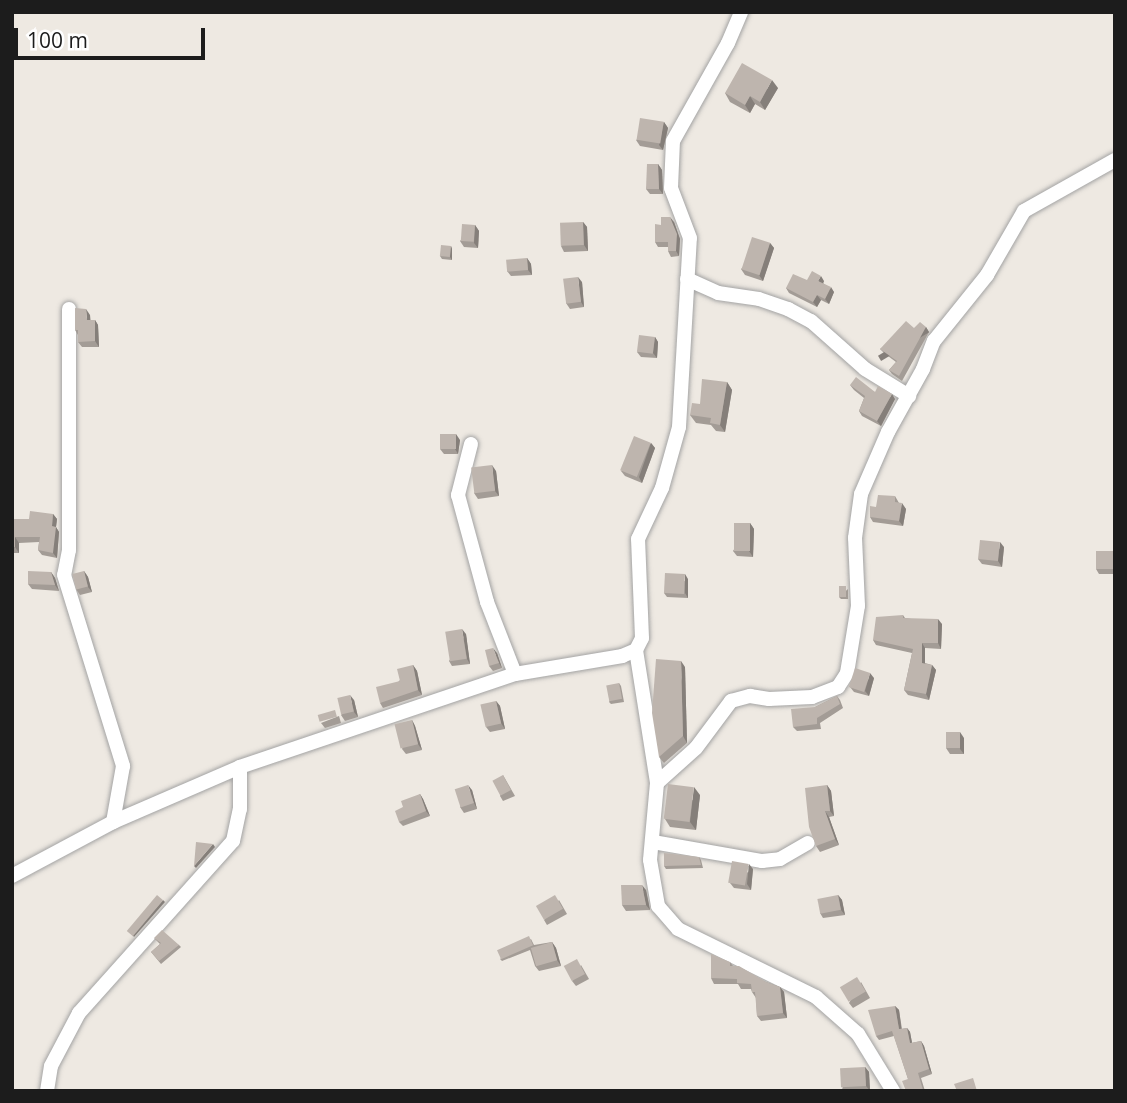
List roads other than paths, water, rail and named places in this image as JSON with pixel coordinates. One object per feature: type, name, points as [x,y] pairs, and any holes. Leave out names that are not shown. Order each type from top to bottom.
[{"type":"street","points":[[12,876],[113,822],[240,767],[514,674],[631,654],[636,650],[642,638],[638,539],[662,488],[679,427],[690,238],[671,188],[673,141],[729,43],[741,12]]},
{"type":"street","points":[[657,783],[696,748],[731,701],[750,696],[769,699],[812,697],[838,687],[847,673],[859,606],[855,538],[861,494],[888,432],[909,396],[934,341],[987,275],[1024,211],[1115,160]]},
{"type":"street","points":[[687,279],[718,293],[759,299],[811,321],[865,369],[909,396]]},
{"type":"street","points":[[69,309],[69,550],[64,575],[123,766],[113,822]]},
{"type":"street","points":[[471,444],[458,495],[487,602],[514,674]]},
{"type":"street","points":[[636,650],[657,783],[650,860],[653,892],[664,916],[678,929],[816,997],[858,1034],[893,1091]]},
{"type":"street","points":[[47,1091],[51,1066],[79,1013],[233,842],[240,809],[240,767]]},
{"type":"street","points":[[653,842],[762,861],[780,859],[808,843]]}]
